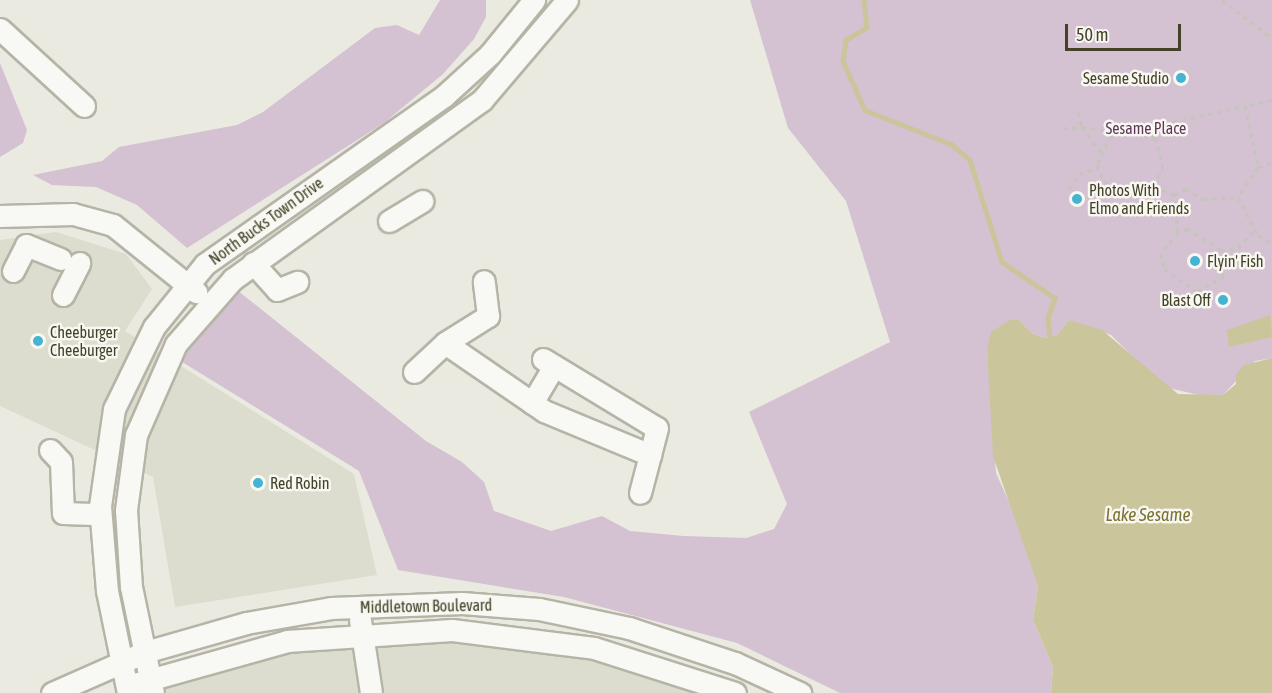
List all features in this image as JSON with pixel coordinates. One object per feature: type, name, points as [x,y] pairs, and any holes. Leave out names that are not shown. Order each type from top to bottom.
[{"type":"street","name":"North Bucks Town Drive","points":[[123,691],[100,514],[114,409],[154,327],[187,284],[243,234],[444,96],[490,54],[534,0]]},
{"type":"street","name":"North Bucks Town Drive","points":[[152,686],[127,550],[131,459],[154,384],[208,303],[253,263],[482,100],[567,0]]},
{"type":"street","points":[[0,29],[84,106]]},
{"type":"street","points":[[389,221],[422,201]]},
{"type":"street","points":[[14,271],[32,247],[44,214]]},
{"type":"street","points":[[0,216],[73,214],[113,225],[208,303]]},
{"type":"street","points":[[0,233],[22,216]]},
{"type":"street","points":[[22,216],[32,247]]},
{"type":"street","points":[[32,247],[70,261],[63,295]]},
{"type":"street","points":[[253,263],[277,290],[297,282]]},
{"type":"street","points":[[414,372],[445,343],[488,316],[484,281]]},
{"type":"street","points":[[445,343],[532,403],[650,455]]},
{"type":"street","points":[[532,403],[549,362],[657,428],[640,493]]},
{"type":"street","points":[[50,450],[61,462],[63,513],[100,514]]},
{"type":"street","name":"Middletown Boulevard","points":[[52,693],[145,652],[246,623],[359,606],[462,603],[584,617],[674,642],[800,693]]},
{"type":"street","points":[[359,606],[372,693]]},
{"type":"street","name":"Middletown Boulevard","points":[[123,691],[152,686],[252,648],[362,633],[452,630],[562,642],[657,665],[735,693]]},
{"type":"path","points":[[1221,0],[1272,38]]},
{"type":"path","points":[[1151,136],[1173,122],[1272,100]]},
{"type":"path","points":[[1238,197],[1258,166],[1245,106]]},
{"type":"path","points":[[1077,112],[1082,127],[1100,152]]},
{"type":"path","points":[[1063,128],[1082,127],[1114,132],[1128,128],[1151,136]]},
{"type":"path","points":[[1114,132],[1100,152],[1097,168],[1108,184],[1130,195],[1154,186],[1163,168],[1151,136]]},
{"type":"path","points":[[1258,166],[1272,164]]},
{"type":"path","points":[[1069,189],[1079,174],[1097,168]]},
{"type":"path","points":[[1095,205],[1108,184]]},
{"type":"path","points":[[1154,186],[1174,195]]},
{"type":"path","points":[[1174,195],[1185,189],[1203,199],[1238,197]]},
{"type":"path","points":[[1174,195],[1178,232]]},
{"type":"path","points":[[1238,197],[1255,229],[1272,244]]},
{"type":"path","points":[[1221,250],[1222,277],[1197,291],[1164,269],[1161,253],[1178,232],[1188,229],[1221,250],[1238,248],[1255,229]]},
{"type":"shaded area","points":[[56,232],[126,254],[152,289],[125,331],[354,474],[377,575],[175,607],[153,477],[0,406],[0,240]]},
{"type":"shaded area","points":[[464,640],[546,647],[716,693],[133,693],[178,676],[325,643]]},
{"type":"green space","points":[[440,0],[486,0],[486,17],[474,39],[443,74],[384,123],[187,248],[137,205],[96,187],[52,185],[33,175],[102,161],[119,147],[237,125],[263,112],[375,28],[397,25],[419,35]]},
{"type":"green space","name":"Sesame Place","points":[[750,0],[1272,0],[1272,358],[1255,361],[1223,395],[1208,397],[1164,387],[1111,335],[1069,320],[1058,334],[1046,338],[1033,334],[1019,320],[1010,320],[987,349],[996,473],[1027,542],[1038,586],[1033,620],[1053,667],[1051,693],[840,693],[737,643],[564,597],[398,570],[359,471],[179,360],[213,310],[237,290],[426,441],[462,462],[484,482],[494,511],[551,531],[602,516],[630,531],[684,536],[746,538],[774,529],[787,504],[749,412],[890,342],[846,201],[788,128]]},
{"type":"green space","points":[[0,63],[27,130],[23,143],[0,157]]},
{"type":"water","points":[[1270,315],[1272,337],[1229,347],[1227,330]]},
{"type":"water","name":"Lake Sesame","points":[[1010,320],[1019,320],[1033,334],[1046,338],[1058,334],[1069,320],[1102,330],[1178,394],[1223,395],[1236,384],[1236,374],[1244,365],[1272,358],[1272,693],[1051,693],[1053,667],[1033,620],[1038,586],[993,456],[987,349],[991,332]]},
{"type":"waterway","points":[[864,0],[867,28],[846,40],[843,61],[865,110],[951,144],[970,160],[1002,262],[1055,298],[1048,318],[1050,337]]},
{"type":"place","name":"Sesame Studio","points":[[1181,78]]},
{"type":"place","name":"Photos With Elmo and Friends","points":[[1077,199]]},
{"type":"place","name":"Flyin' Fish","points":[[1195,261]]},
{"type":"place","name":"Blast Off","points":[[1223,300]]},
{"type":"place","name":"Cheeburger Cheeburger","points":[[38,341]]},
{"type":"place","name":"Red Robin","points":[[258,483]]}]
